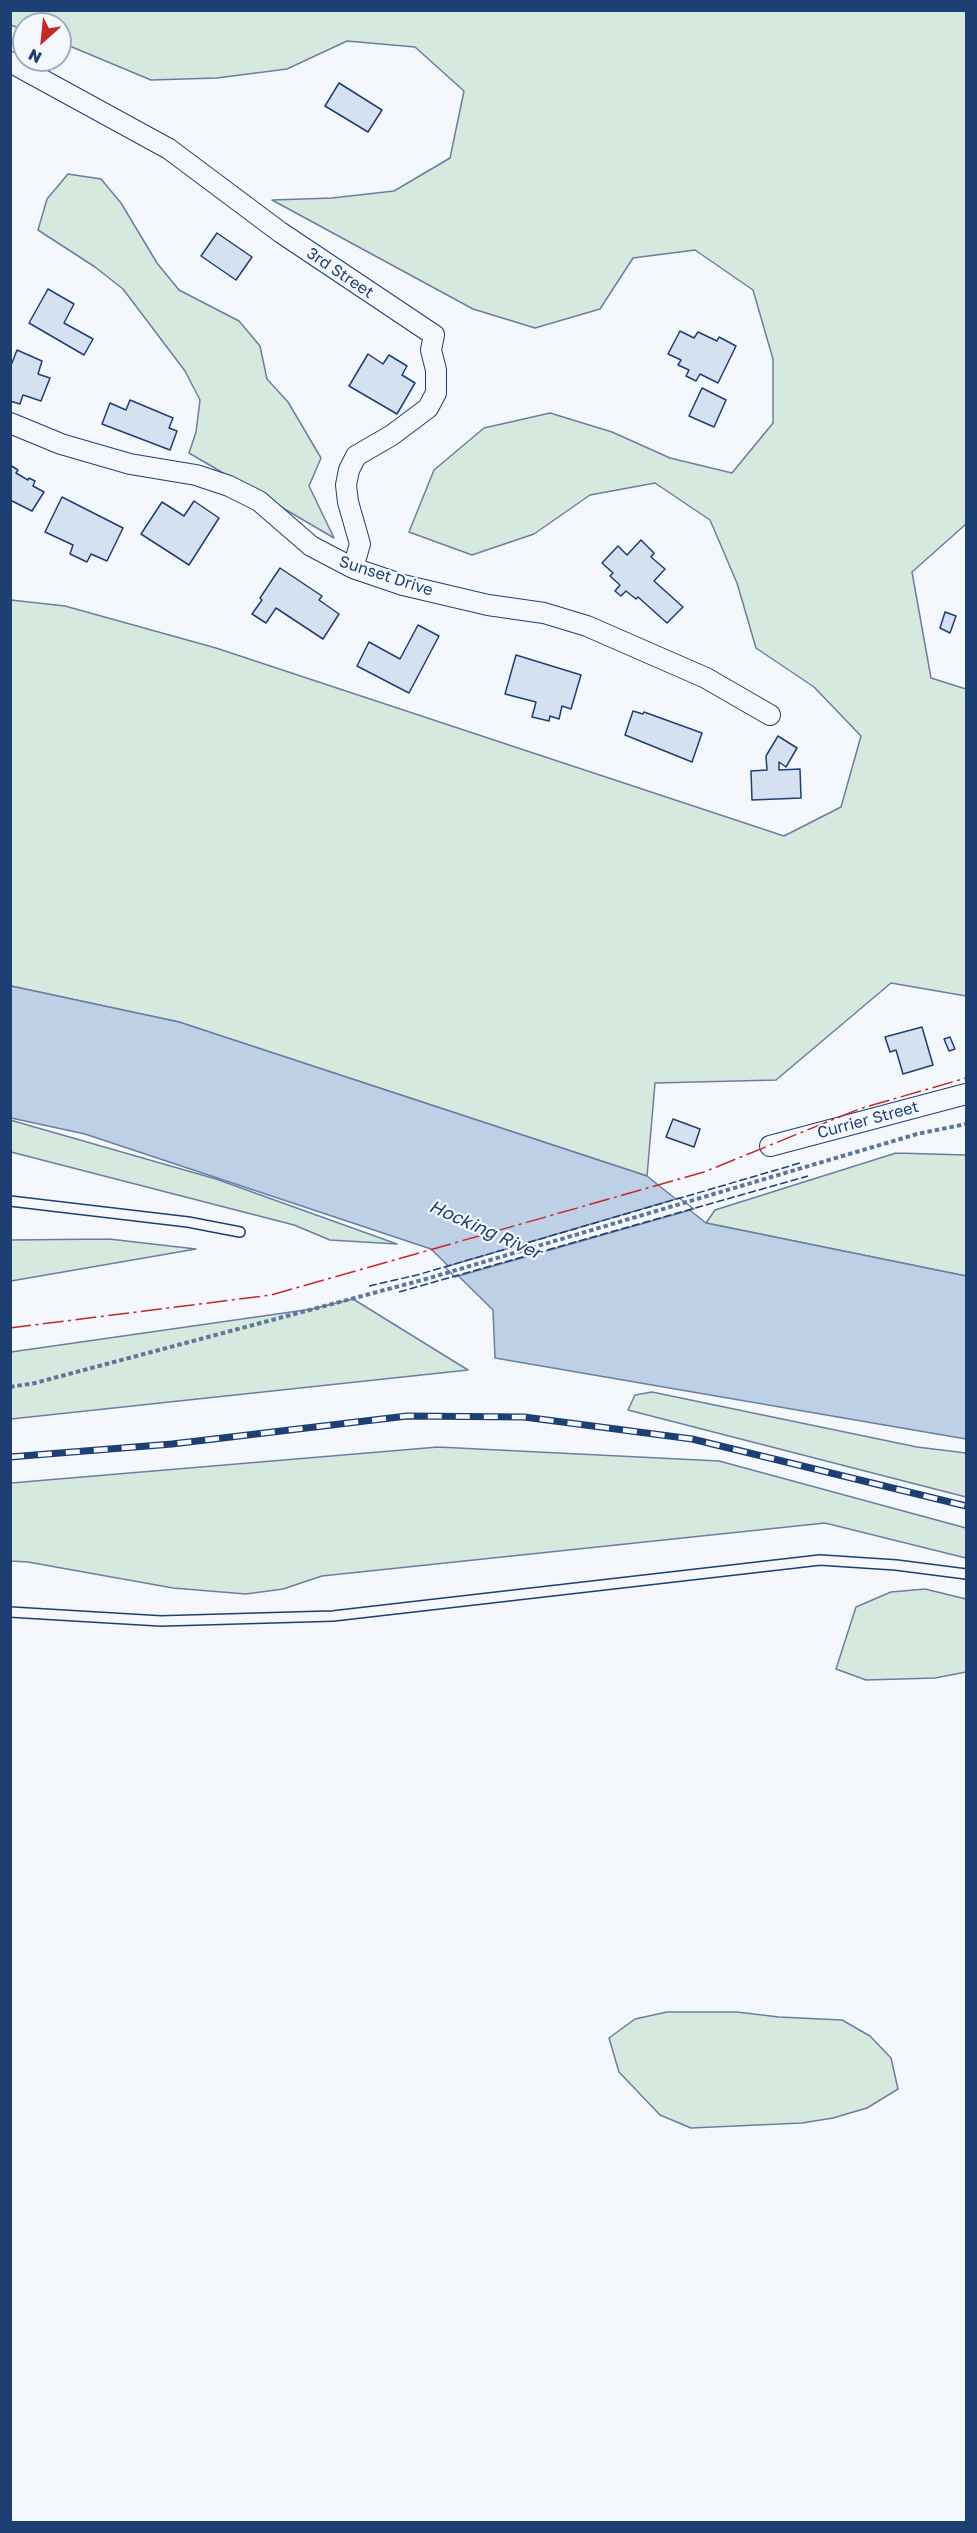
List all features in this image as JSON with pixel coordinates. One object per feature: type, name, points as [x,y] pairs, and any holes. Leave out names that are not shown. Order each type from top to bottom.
[{"type":"street","name":"3rd Street","points":[[10,62],[169,149],[280,232],[434,335],[431,350],[436,370],[436,393],[428,408],[392,435],[356,456],[349,470],[346,485],[348,502],[360,544],[353,568]]},
{"type":"street","name":"Sunset Drive","points":[[10,423],[61,444],[130,464],[196,475],[229,486],[259,501],[311,546],[353,568],[436,593],[488,605],[543,613],[587,626],[706,678],[770,716]]},
{"type":"street","name":"Currier Street","points":[[770,1146],[966,1094]]},
{"type":"lane","points":[[10,1201],[188,1222],[240,1232]]},
{"type":"lane","points":[[10,1612],[161,1621],[333,1616],[820,1560],[896,1565],[966,1574]]},
{"type":"path","points":[[10,1387],[35,1383],[426,1279],[917,1134],[966,1124]]},
{"type":"shaded area","points":[[11,10],[966,11],[966,524],[912,572],[931,678],[966,689],[966,996],[891,983],[776,1080],[655,1083],[647,1176],[179,1022],[11,986],[11,600],[65,606],[216,648],[784,836],[841,807],[861,736],[814,687],[756,648],[737,583],[710,520],[655,483],[590,495],[534,534],[472,555],[409,532],[434,470],[484,428],[550,413],[612,432],[670,458],[732,473],[773,423],[773,359],[753,290],[695,250],[633,258],[600,309],[535,328],[473,309],[272,200],[332,198],[394,191],[450,158],[464,91],[415,47],[347,41],[287,69],[217,78],[151,80],[72,47],[72,12],[12,12],[11,25]]},
{"type":"shaded area","points":[[68,174],[101,179],[121,203],[157,263],[179,290],[239,321],[260,346],[267,379],[288,402],[321,458],[309,486],[334,538],[189,453],[196,432],[200,400],[185,371],[123,289],[95,267],[38,230],[47,199]]},
{"type":"shaded area","points":[[10,1120],[216,1179],[397,1244],[330,1240],[294,1225],[11,1152]]},
{"type":"shaded area","points":[[896,1153],[966,1155],[966,1276],[706,1223],[715,1210]]},
{"type":"shaded area","points":[[109,1239],[196,1249],[11,1281],[11,1240]]},
{"type":"shaded area","points":[[353,1299],[468,1370],[11,1419],[11,1352],[312,1309]]},
{"type":"shaded area","points":[[652,1392],[917,1447],[966,1453],[966,1497],[628,1410],[635,1395]]},
{"type":"shaded area","points":[[438,1447],[719,1461],[966,1528],[966,1558],[825,1523],[322,1576],[283,1589],[246,1594],[173,1588],[28,1562],[11,1561],[11,1483]]},
{"type":"shaded area","points":[[925,1589],[966,1599],[966,1672],[935,1678],[866,1680],[836,1669],[856,1607],[891,1592]]},
{"type":"shaded area","points":[[667,2012],[737,2012],[842,2020],[870,2036],[891,2058],[898,2089],[867,2108],[833,2118],[802,2123],[691,2128],[660,2115],[619,2072],[609,2038],[635,2019]]},
{"type":"water","name":"Hocking River","points":[[11,986],[179,1022],[647,1176],[706,1223],[966,1276],[966,1439],[495,1358],[493,1310],[431,1249],[85,1134],[11,1118]]},
{"type":"pier","points":[[679,1198],[694,1209],[455,1277],[445,1267]]},
{"type":"building","points":[[339,83],[382,110],[368,132],[325,106]]},
{"type":"building","points":[[217,233],[252,257],[236,280],[201,256]]},
{"type":"building","points":[[48,289],[74,304],[64,323],[93,339],[84,355],[29,323]]},
{"type":"building","points":[[680,331],[694,338],[698,332],[717,341],[719,337],[736,346],[718,383],[700,374],[696,381],[686,376],[689,370],[678,365],[681,360],[668,354]]},
{"type":"building","points":[[17,350],[42,361],[38,374],[50,378],[41,401],[23,395],[20,404],[10,401],[10,368]]},
{"type":"building","points":[[368,354],[383,364],[389,355],[407,366],[402,375],[415,383],[397,414],[349,386]]},
{"type":"building","points":[[702,388],[726,400],[714,427],[689,416]]},
{"type":"building","points":[[130,400],[173,418],[169,428],[177,431],[170,450],[102,424],[110,403],[126,410]]},
{"type":"building","points":[[10,465],[18,470],[16,473],[35,481],[33,486],[44,492],[32,511],[10,500]]},
{"type":"building","points":[[62,497],[123,528],[107,561],[91,554],[87,562],[70,554],[73,545],[45,532]]},
{"type":"building","points":[[194,501],[219,518],[189,565],[141,534],[162,502],[184,516]]},
{"type":"building","points":[[641,540],[654,553],[651,557],[665,569],[654,581],[683,607],[667,623],[638,597],[636,599],[626,591],[621,596],[615,591],[620,585],[610,576],[613,573],[602,563],[618,546],[627,555]]},
{"type":"building","points":[[280,568],[322,596],[319,600],[339,614],[323,639],[276,608],[266,623],[252,614]]},
{"type":"building","points":[[945,612],[956,616],[950,633],[940,628]]},
{"type":"building","points":[[418,625],[439,636],[409,693],[357,666],[369,642],[400,659]]},
{"type":"building","points":[[516,655],[581,675],[571,709],[562,706],[559,719],[550,716],[549,721],[532,717],[536,702],[505,694]]},
{"type":"building","points":[[633,711],[643,714],[644,712],[702,733],[692,762],[625,735]]},
{"type":"building","points":[[778,736],[797,748],[786,767],[779,762],[779,770],[800,769],[801,798],[752,800],[751,771],[767,770],[766,756]]},
{"type":"building","points":[[922,1027],[933,1065],[903,1074],[896,1050],[890,1052],[885,1037]]},
{"type":"building","points":[[950,1037],[955,1049],[949,1051],[944,1039]]},
{"type":"building","points":[[673,1119],[700,1129],[694,1147],[666,1137]]},
{"type":"railway","points":[[10,1457],[172,1444],[407,1416],[524,1417],[692,1439],[966,1506]]},
{"type":"fence","points":[[369,1286],[417,1275],[800,1163]]},
{"type":"fence","points":[[399,1292],[808,1176]]},
{"type":"power","points":[[10,1328],[271,1295],[704,1172],[859,1109],[966,1078]]}]
